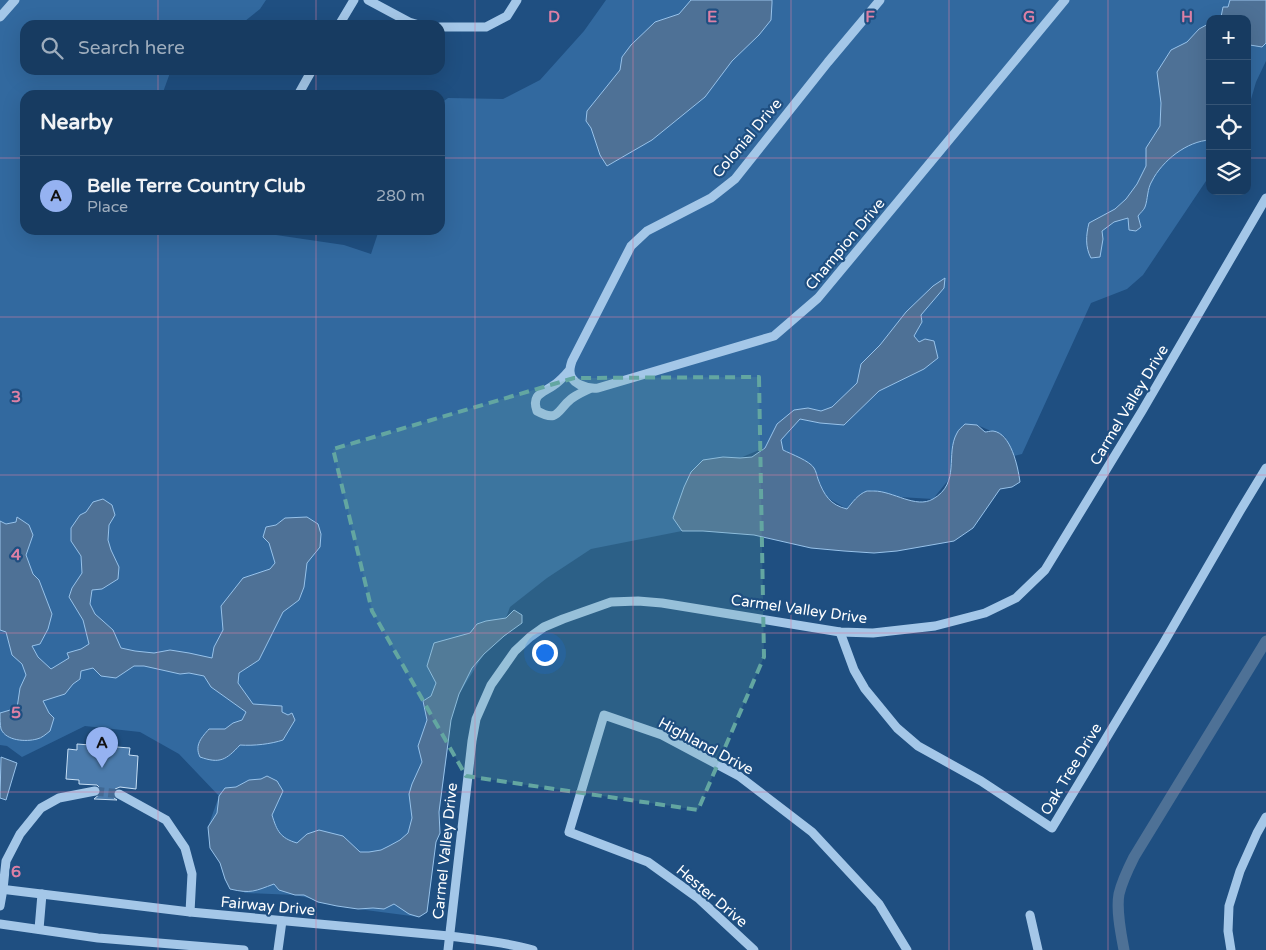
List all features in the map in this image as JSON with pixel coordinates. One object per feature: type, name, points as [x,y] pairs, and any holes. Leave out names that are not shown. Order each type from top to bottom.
[{"type":"street","points":[[0,17],[15,0]]},
{"type":"street","points":[[342,20],[354,0]]},
{"type":"street","points":[[368,0],[405,20]]},
{"type":"street","points":[[445,27],[486,26],[508,16],[517,0]]},
{"type":"street","name":"Colonial Drive","points":[[571,375],[572,362],[631,246],[647,231],[712,198],[735,179],[880,0]]},
{"type":"street","name":"Champion Drive","points":[[589,388],[598,388],[774,336],[818,298],[1065,0]]},
{"type":"street","points":[[301,90],[309,75]]},
{"type":"street","name":"Carmel Valley Drive","points":[[448,950],[476,719],[491,684],[515,651],[530,637],[544,627],[611,602],[638,601],[662,603],[840,632],[873,633],[935,626],[985,613],[1016,598],[1045,570],[1142,411],[1266,198]]},
{"type":"street","points":[[571,375],[580,385],[589,388],[572,399],[559,413],[553,416],[537,412],[535,405],[541,392],[571,375]]},
{"type":"street","name":"Oak Tree Drive","points":[[840,632],[854,670],[865,689],[897,728],[918,746],[981,781],[1052,828],[1266,468]]},
{"type":"street","name":"Highland Drive","points":[[569,832],[604,715],[662,735],[739,776],[812,832],[879,904],[906,950]]},
{"type":"street","points":[[0,906],[6,861],[20,834],[41,808],[59,798],[95,791]]},
{"type":"street","points":[[119,794],[166,820],[185,848],[192,874],[190,912]]},
{"type":"street","points":[[1231,950],[1228,931],[1229,906],[1240,871],[1256,833],[1266,817]]},
{"type":"street","name":"Hester Drive","points":[[569,832],[648,862],[698,898],[754,950]]},
{"type":"street","name":"Fairway Drive","points":[[2,889],[190,912],[450,936],[533,950]]},
{"type":"street","points":[[38,929],[42,894]]},
{"type":"street","points":[[1030,914],[1038,950]]},
{"type":"street","points":[[278,950],[282,921]]},
{"type":"street","points":[[0,924],[98,938],[244,950]]},
{"type":"highlighted area","points":[[759,377],[764,657],[698,810],[466,776],[372,611],[333,449],[574,378]]},
{"type":"shaded area","points":[[0,0],[266,0],[260,9],[246,20],[20,20],[20,75],[169,75],[164,90],[20,90],[20,235],[276,235],[344,245],[371,254],[377,235],[445,235],[445,100],[448,98],[503,99],[540,80],[584,31],[606,0],[1266,0],[1266,61],[1256,82],[1251,99],[1251,15],[1206,15],[1206,181],[1143,275],[1127,289],[1091,303],[1022,454],[1014,456],[1005,437],[977,425],[953,444],[950,478],[933,499],[899,497],[867,491],[847,509],[826,497],[813,466],[783,450],[764,448],[740,458],[684,487],[682,531],[591,549],[547,578],[510,607],[506,618],[504,636],[484,654],[459,694],[451,720],[427,912],[419,917],[358,909],[295,895],[245,893],[225,879],[208,827],[219,796],[179,754],[140,732],[85,726],[22,757],[7,746],[0,745]]},
{"type":"shaded area","points":[[691,0],[772,0],[771,20],[759,35],[732,61],[705,97],[652,140],[607,166],[600,155],[591,128],[586,121],[587,111],[620,70],[622,57],[631,45],[655,22],[679,14]]},
{"type":"shaded area","points":[[1230,0],[1266,0],[1266,43],[1262,47],[1251,45],[1251,15],[1221,15],[1223,7],[1228,7]]},
{"type":"shaded area","points":[[1206,25],[1206,140],[1184,148],[1162,166],[1150,184],[1145,207],[1138,216],[1141,227],[1136,231],[1129,230],[1128,218],[1114,222],[1102,231],[1103,239],[1100,257],[1091,258],[1087,241],[1089,223],[1115,209],[1126,199],[1137,184],[1146,166],[1146,148],[1160,126],[1161,103],[1157,72],[1171,50],[1187,42],[1199,29]]},
{"type":"shaded area","points":[[945,278],[944,288],[921,315],[922,322],[914,336],[919,342],[925,339],[934,341],[938,358],[924,369],[879,391],[844,425],[800,419],[781,440],[783,450],[812,465],[828,498],[836,505],[847,509],[858,496],[867,491],[881,492],[919,502],[933,499],[947,485],[950,477],[954,441],[960,428],[965,424],[977,425],[985,432],[993,431],[999,433],[1009,444],[1020,482],[1012,487],[1000,489],[973,528],[954,541],[874,553],[811,548],[754,535],[682,531],[673,518],[691,472],[703,460],[723,457],[752,457],[765,448],[777,424],[794,410],[808,408],[821,411],[832,407],[857,383],[861,364],[880,345],[906,312],[933,286]]},
{"type":"shaded area","points":[[103,499],[112,505],[115,515],[109,525],[108,540],[119,567],[118,579],[102,589],[92,590],[90,604],[95,614],[113,630],[121,648],[135,651],[154,653],[170,650],[212,658],[214,647],[223,630],[221,606],[243,578],[270,569],[275,563],[269,543],[263,537],[266,527],[276,525],[285,518],[307,517],[318,524],[321,534],[320,547],[307,563],[304,587],[299,600],[283,612],[259,660],[239,673],[238,683],[253,704],[282,706],[282,712],[288,715],[292,713],[295,720],[283,740],[273,743],[240,745],[231,754],[218,760],[200,757],[198,745],[209,729],[225,729],[233,723],[242,720],[246,712],[211,687],[204,676],[189,673],[180,674],[144,666],[134,666],[116,678],[101,676],[93,668],[81,671],[80,679],[65,694],[43,701],[54,718],[50,731],[44,736],[17,740],[7,736],[1,729],[0,713],[17,708],[20,688],[26,675],[22,664],[12,655],[6,632],[0,630],[0,521],[6,524],[16,522],[17,517],[29,525],[33,535],[26,555],[33,574],[39,580],[52,614],[48,629],[40,644],[32,646],[38,657],[51,669],[69,658],[67,653],[81,649],[89,644],[83,620],[69,597],[72,588],[82,573],[81,556],[71,541],[71,528],[80,515],[86,512],[93,502]]},
{"type":"shaded area","points":[[514,610],[522,615],[522,623],[484,654],[472,668],[459,694],[451,720],[439,812],[440,833],[436,842],[427,912],[419,917],[409,914],[394,904],[384,909],[358,909],[337,906],[318,902],[304,895],[295,895],[279,890],[274,884],[253,891],[230,889],[220,863],[210,848],[208,827],[217,813],[219,796],[225,788],[236,787],[249,780],[261,779],[267,776],[277,781],[283,791],[272,815],[280,833],[287,839],[297,843],[307,834],[319,830],[343,836],[360,852],[369,852],[381,850],[400,840],[408,833],[412,818],[409,794],[422,762],[418,746],[427,720],[423,701],[431,696],[436,683],[427,666],[434,643],[470,633],[477,624],[506,618]]},
{"type":"shaded area","points":[[1,757],[17,763],[6,800],[0,798]]},
{"type":"building","points":[[77,744],[130,748],[129,755],[138,756],[136,789],[120,787],[115,789],[113,795],[117,800],[94,799],[101,793],[97,785],[79,784],[79,780],[66,779],[68,749],[77,750]]},
{"type":"waterway","points":[[1124,950],[1119,922],[1118,900],[1127,871],[1266,641]]},
{"type":"tunnel","points":[[95,791],[119,794]]},
{"type":"place","name":"Belle Terre Country Club","points":[[102,768]]}]
